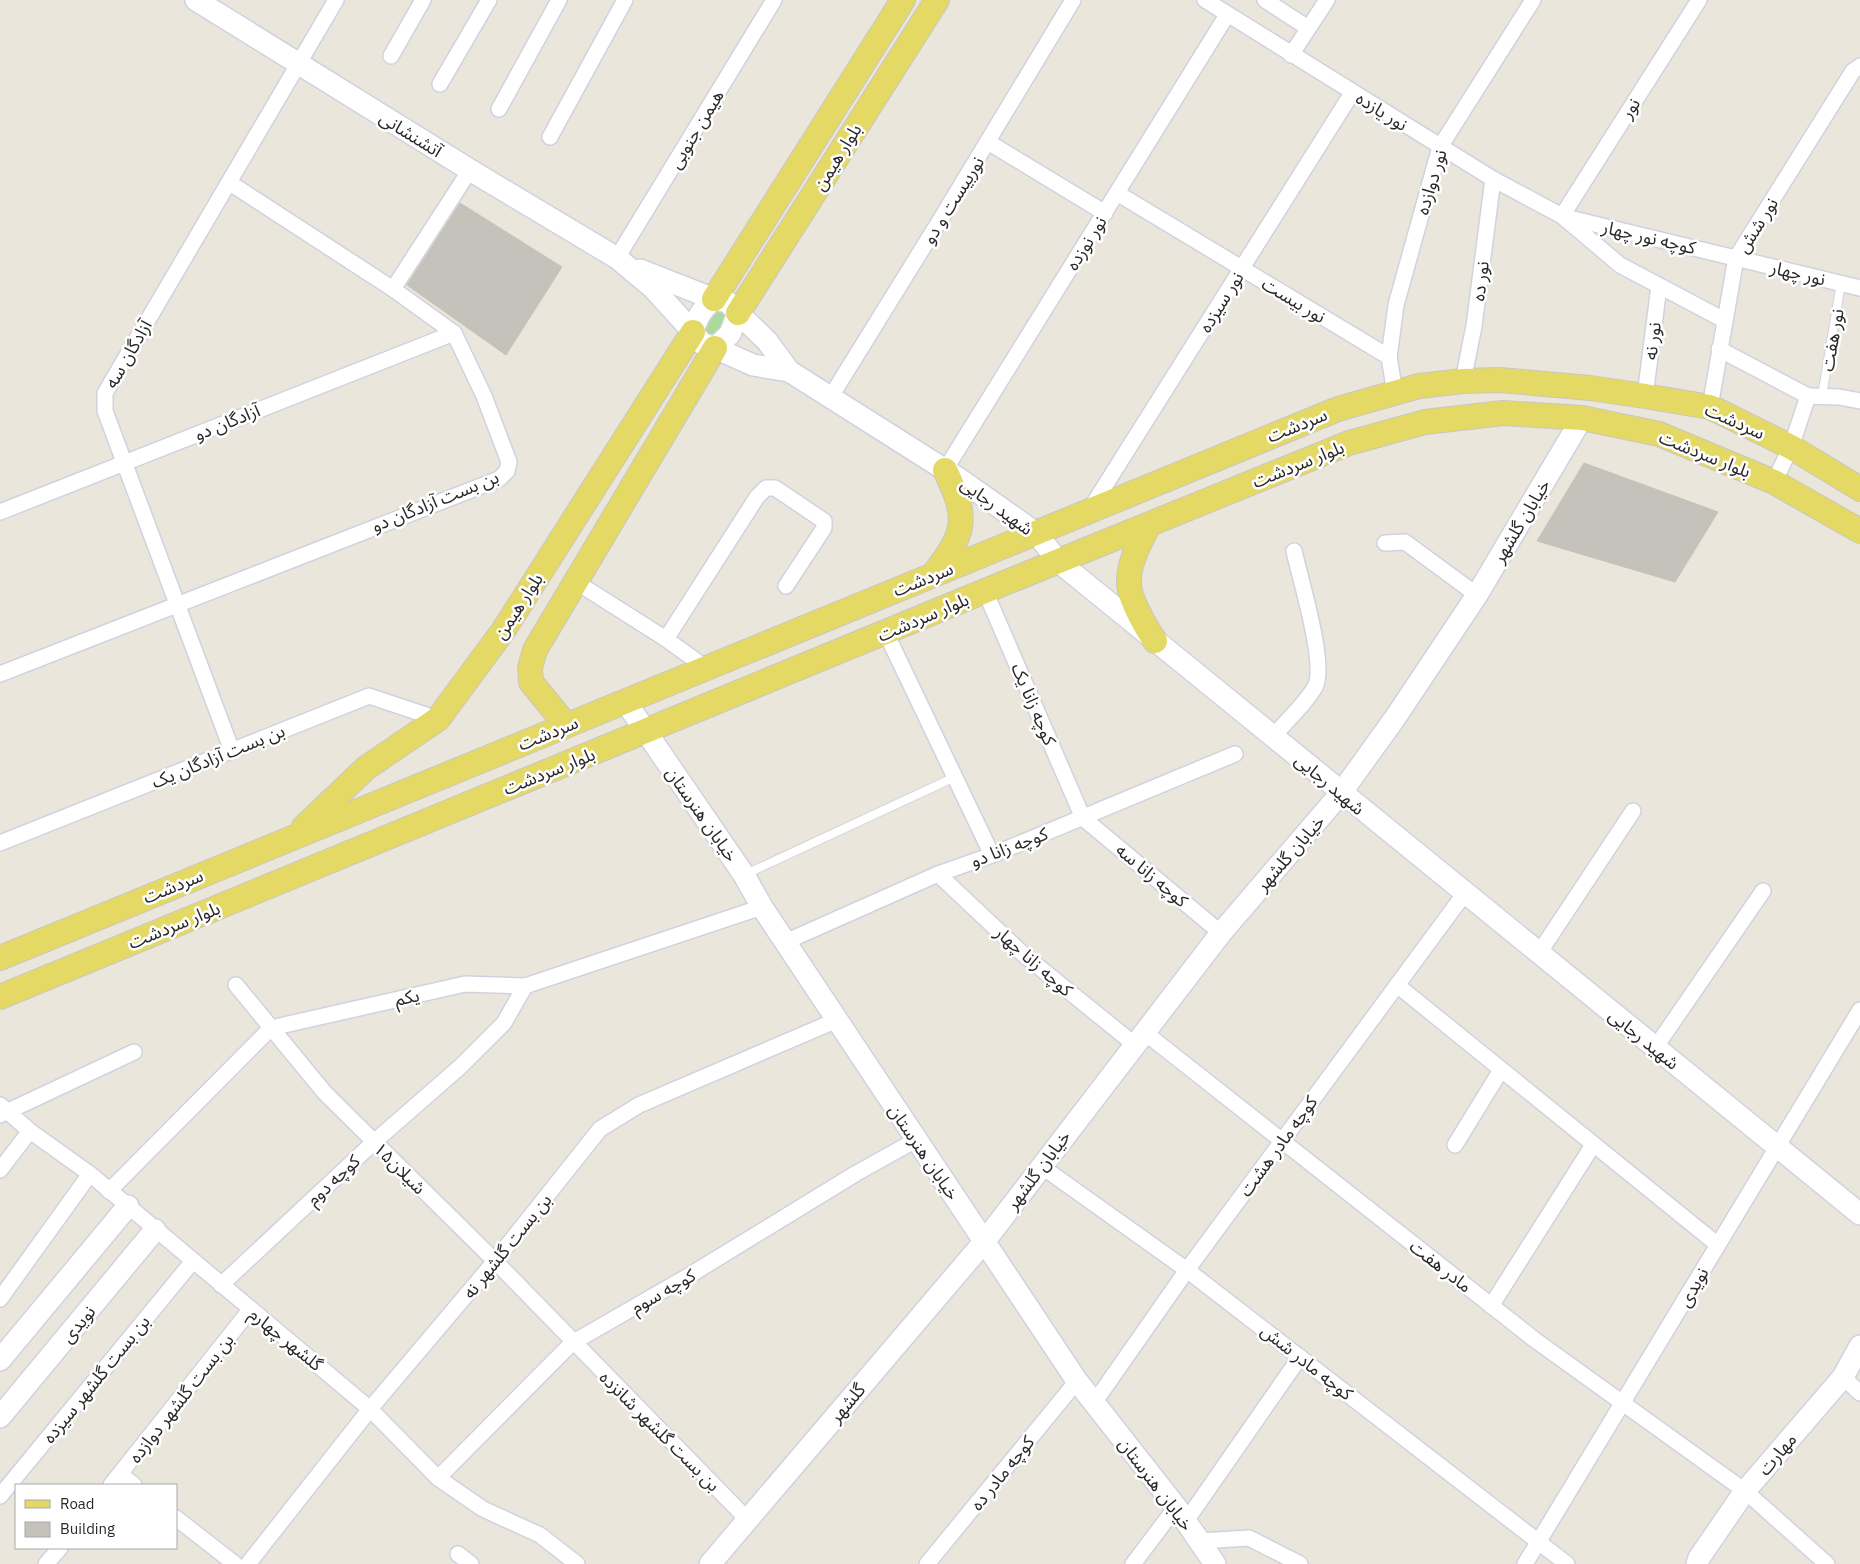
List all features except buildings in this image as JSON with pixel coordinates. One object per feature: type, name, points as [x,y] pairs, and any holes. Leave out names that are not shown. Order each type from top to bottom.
[{"type":"main road","name":"بلوار هیمن","points":[[714,299],[904,0]]},
{"type":"main road","name":"بلوار هیمن","points":[[738,313],[937,0]]},
{"type":"main road","name":"بلوار هیمن","points":[[295,836],[366,768],[438,719],[503,631],[693,332]]},
{"type":"main road","name":"بلوار هیمن","points":[[566,725],[531,682],[530,668],[535,650],[714,348]]},
{"type":"main road","name":"سردشت","points":[[0,958],[1338,408],[1419,386],[1463,381],[1500,380],[1590,388],[1710,407],[1791,447],[1860,489]]},
{"type":"main road","name":"بلوار سردشت","points":[[0,997],[1349,443],[1425,422],[1503,413],[1582,418],[1659,434],[1774,482],[1860,531]]},
{"type":"main road","points":[[933,575],[950,553],[962,527],[957,495],[945,470]]},
{"type":"main road","points":[[1149,525],[1138,545],[1129,584],[1145,625],[1155,640]]},
{"type":"street","name":"آتشنشانی","points":[[196,0],[470,170],[623,262],[714,299]]},
{"type":"street","name":"آزادگان سه","points":[[232,751],[106,411],[104,394],[230,183],[336,0]]},
{"type":"street","points":[[391,56],[423,0]]},
{"type":"street","points":[[440,84],[489,0]]},
{"type":"street","points":[[499,109],[559,0]]},
{"type":"street","points":[[550,137],[625,0]]},
{"type":"street","name":"هیمن جنوبی","points":[[623,262],[774,0]]},
{"type":"street","name":"نوربیست و دو","points":[[830,398],[1073,0]]},
{"type":"street","name":"نور یازده","points":[[1205,0],[1227,16],[1492,180],[1562,216]]},
{"type":"street","points":[[1265,0],[1308,28]]},
{"type":"street","points":[[1291,55],[1327,0]]},
{"type":"street","name":"نور دوازده","points":[[1389,357],[1396,305],[1440,147],[1533,0]]},
{"type":"street","name":"نور","points":[[1562,216],[1699,0]]},
{"type":"street","name":"نور نوزده","points":[[945,470],[1227,16]]},
{"type":"street","name":"نور شش","points":[[1710,407],[1736,258],[1853,71],[1860,66]]},
{"type":"street","name":"نور سیزده","points":[[1089,511],[1352,93]]},
{"type":"street","points":[[988,142],[1105,214]]},
{"type":"street","points":[[393,290],[470,170]]},
{"type":"street","name":"نور ده","points":[[1463,381],[1474,326],[1492,180]]},
{"type":"street","name":"بن بست آزادگان دو","points":[[0,674],[499,479],[507,471],[509,462],[484,396],[454,333],[393,290],[230,183]]},
{"type":"street","name":"نور بیست","points":[[1118,193],[1389,357]]},
{"type":"street","points":[[1562,216],[1620,265],[1724,320]]},
{"type":"street","name":"کوچه نور چهار","points":[[1562,216],[1736,258]]},
{"type":"street","name":"نور چهار","points":[[1736,258],[1860,288]]},
{"type":"street","name":"آتشنشانی","points":[[623,262],[667,302],[693,332]]},
{"type":"street","name":"نور نه","points":[[1645,396],[1659,286]]},
{"type":"street","points":[[714,299],[728,302],[738,313],[730,334],[714,348],[701,343],[693,332],[696,319],[714,299]]},
{"type":"street","name":"شهید رجایی","points":[[738,313],[766,341],[789,372],[945,470],[1036,533],[1058,562],[1860,1214]]},
{"type":"street","name":"آزادگان دو","points":[[0,512],[454,333]]},
{"type":"street","name":"شهید رجایی","points":[[714,348],[752,365],[789,372]]},
{"type":"street","points":[[1719,350],[1815,396],[1860,401]]},
{"type":"street","points":[[1389,357],[1395,393]]},
{"type":"street","points":[[1774,482],[1815,396]]},
{"type":"street","name":"خیابان گلشهر","points":[[984,1242],[1221,933],[1341,793],[1395,718],[1477,596],[1582,418]]},
{"type":"street","points":[[666,639],[757,497],[766,488],[775,488],[824,521],[824,528],[786,586]]},
{"type":"street","points":[[1385,543],[1405,542],[1477,596]]},
{"type":"street","points":[[1273,736],[1316,686],[1319,672],[1318,652],[1294,552]]},
{"type":"street","points":[[576,582],[666,639],[706,668]]},
{"type":"street","name":"کوچه زانا یک","points":[[985,591],[1083,818]]},
{"type":"street","points":[[886,633],[992,855]]},
{"type":"street","name":"بن بست آزادگان یک","points":[[0,843],[369,696],[438,719]]},
{"type":"street","name":"خیابان هنرستان","points":[[625,701],[744,875],[762,907],[836,1020],[1076,1381],[1181,1514],[1215,1564]]},
{"type":"street","name":"کوچه زانا دو","points":[[785,942],[938,874],[992,855],[1235,754]]},
{"type":"street","points":[[1539,953],[1633,811]]},
{"type":"street","name":"کوچه زانا سه","points":[[1083,818],[1221,933]]},
{"type":"street","name":"کوچه زانا چهار","points":[[938,874],[1024,955],[1139,1038]]},
{"type":"street","points":[[1656,1048],[1763,891]]},
{"type":"street","name":"کوچه مادر هشت","points":[[1094,1403],[1187,1270],[1465,893]]},
{"type":"street","name":"یکم","points":[[271,1028],[465,984],[525,986],[762,907]]},
{"type":"street","name":"شیلان۱۵","points":[[236,985],[325,1093],[495,1261],[572,1343]]},
{"type":"street","points":[[1397,985],[1718,1245]]},
{"type":"street","name":"کوچه دوم","points":[[220,1285],[374,1142],[461,1066],[504,1023],[525,986]]},
{"type":"street","name":"نویدی","points":[[1525,1564],[1625,1403],[1776,1147],[1860,1010]]},
{"type":"street","name":"بن بست گلشهر نه","points":[[248,1564],[370,1409],[495,1261],[600,1129],[619,1115],[836,1020]]},
{"type":"street","points":[[110,1191],[271,1028]]},
{"type":"street","name":"مادر هفت","points":[[1139,1038],[1282,1141],[1535,1340],[1745,1491],[1827,1564]]},
{"type":"street","points":[[2,1110],[134,1052]]},
{"type":"street","points":[[1455,1145],[1501,1070]]},
{"type":"street","name":"گلشهر چهارم","points":[[2,1110],[90,1174],[370,1409],[438,1478],[482,1509],[540,1535],[577,1564]]},
{"type":"street","points":[[0,1170],[30,1131]]},
{"type":"street","name":"کوچه سوم","points":[[438,1478],[572,1343],[690,1275],[854,1174],[916,1140]]},
{"type":"street","points":[[1491,1306],[1593,1145]]},
{"type":"street","name":"کوچه مادر شش","points":[[1041,1166],[1187,1270],[1567,1564]]},
{"type":"street","points":[[0,1299],[90,1174]]},
{"type":"street","name":"نویدی","points":[[0,1360],[128,1206]]},
{"type":"street","name":"نویدی","points":[[0,1417],[155,1230]]},
{"type":"street","name":"گلشهر","points":[[710,1564],[984,1242]]},
{"type":"street","name":"بن بست گلشهر سیزده","points":[[0,1496],[193,1262]]},
{"type":"street","name":"بن بست گلشهر دوازده","points":[[115,1480],[250,1310]]},
{"type":"street","name":"بن بست گلشهر شانزده","points":[[572,1343],[748,1520]]},
{"type":"street","name":"مهارت","points":[[1697,1564],[1745,1491],[1843,1377],[1860,1346]]},
{"type":"street","points":[[1133,1564],[1181,1514],[1300,1357]]},
{"type":"street","points":[[1843,1377],[1860,1393]]},
{"type":"street","name":"کوچه مادر ده","points":[[927,1564],[1076,1381]]},
{"type":"street","points":[[115,1480],[130,1484]]},
{"type":"street","points":[[178,1520],[235,1564]]},
{"type":"street","points":[[1200,1541],[1249,1538],[1300,1564]]},
{"type":"street","points":[[46,1564],[59,1549]]},
{"type":"street","points":[[458,1554],[471,1564]]},
{"type":"lane","name":"نور هفت","points":[[1815,396],[1841,283]]},
{"type":"lane","points":[[744,875],[955,777]]},
{"type":"green space","points":[[721,307],[731,315],[719,338],[705,337],[703,322]]}]
